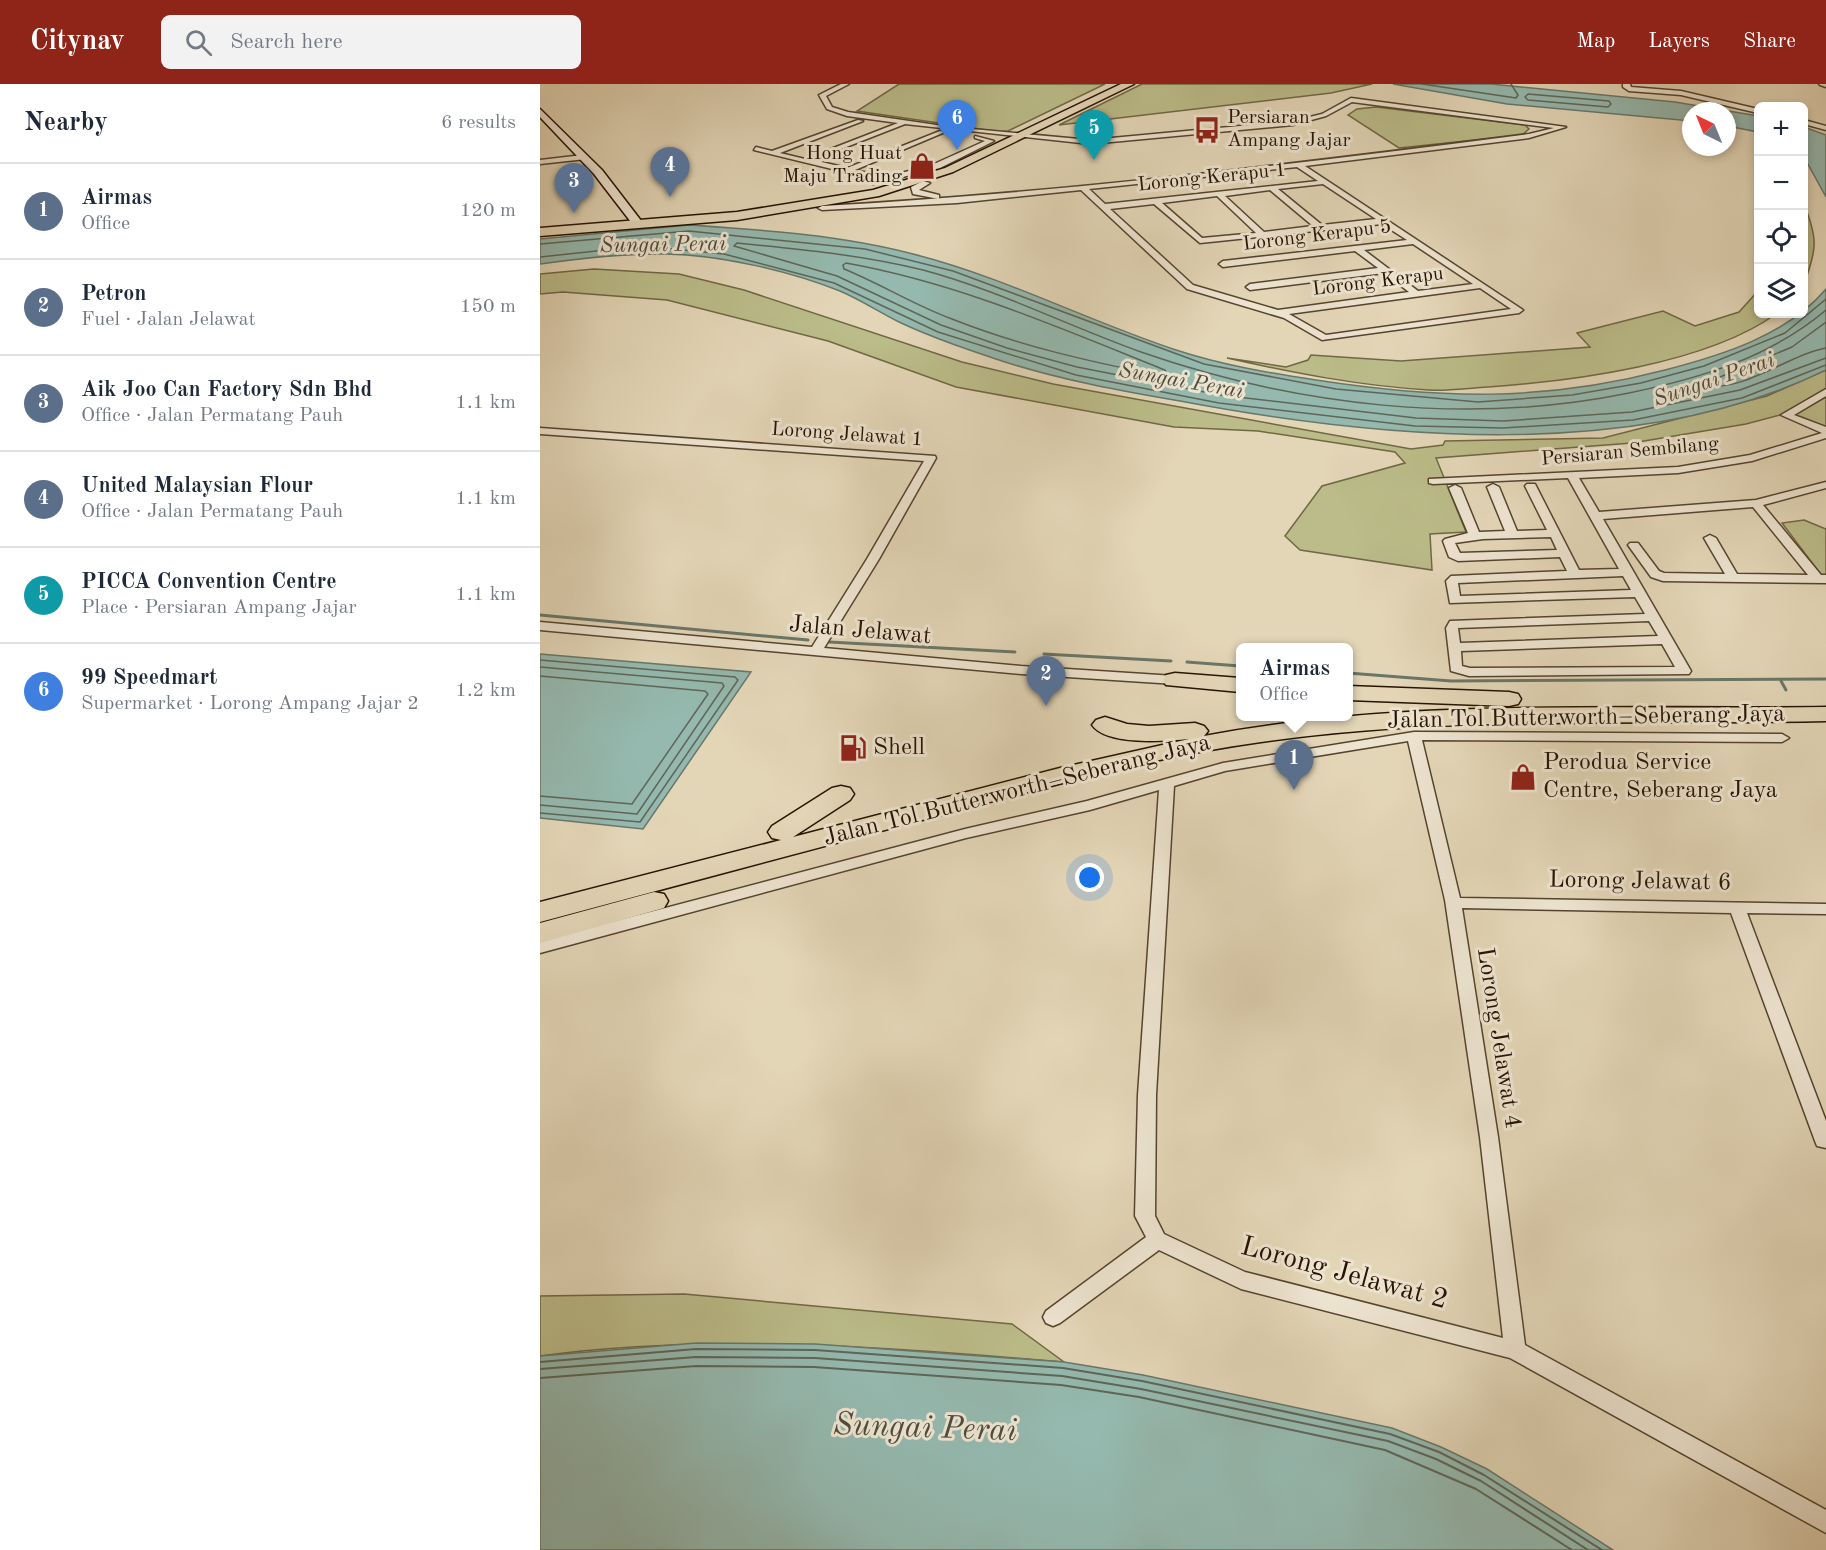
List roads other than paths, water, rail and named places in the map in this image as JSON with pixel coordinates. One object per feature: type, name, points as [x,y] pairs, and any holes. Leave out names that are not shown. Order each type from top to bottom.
[{"type":"highway","points":[[1175,680],[1236,685]]},
{"type":"highway","points":[[1353,693],[1561,701]]},
{"type":"highway","name":"Jalan Tol Butterworth–Seberang Jaya","points":[[1353,711],[1427,705],[1561,701],[1826,700]]},
{"type":"highway","name":"Jalan Tol Butterworth–Seberang Jaya","points":[[540,912],[1204,737],[1415,718],[1534,715],[1694,717],[1826,714]]},
{"type":"highway","points":[[1674,737],[1673,729],[1694,717]]},
{"type":"highway","name":"Jalan Tol Butterworth–Seberang Jaya","points":[[540,896],[1017,772],[1277,721]]},
{"type":"highway","points":[[1105,725],[1124,733],[1204,737]]},
{"type":"highway","points":[[540,933],[933,823],[1204,737]]},
{"type":"highway","points":[[782,832],[841,794]]},
{"type":"main road","points":[[737,216],[828,203],[897,187],[949,170],[1129,84]]},
{"type":"main road","points":[[540,112],[610,187],[638,224]]},
{"type":"main road","points":[[1013,138],[1047,141]]},
{"type":"main road","points":[[540,232],[822,208],[926,183],[962,169],[1013,138],[1047,141]]},
{"type":"street","points":[[819,89],[831,84]]},
{"type":"street","points":[[846,84],[822,95],[829,108],[847,114],[1013,138]]},
{"type":"street","points":[[1627,84],[1625,86],[1629,88],[1681,93],[1754,110]]},
{"type":"street","points":[[1047,141],[1105,144],[1297,125],[1328,118],[1354,101],[1560,128],[1499,141],[1089,194]]},
{"type":"street","points":[[820,111],[860,121],[942,132],[1013,138]]},
{"type":"street","points":[[772,153],[860,121]]},
{"type":"street","points":[[805,161],[905,123]]},
{"type":"street","points":[[1808,123],[1826,128]]},
{"type":"street","points":[[847,171],[942,132]]},
{"type":"street","points":[[873,182],[937,166],[991,141],[1013,138]]},
{"type":"street","points":[[756,149],[865,175]]},
{"type":"street","points":[[540,162],[582,157]]},
{"type":"street","points":[[822,208],[963,200],[1082,187],[1303,167],[1515,304],[1519,310],[1325,338],[1278,313],[1190,287],[1082,187]]},
{"type":"street","name":"Lorong Kerapu 1","points":[[1103,207],[1325,182]]},
{"type":"street","points":[[926,183],[914,189],[916,192],[963,200]]},
{"type":"street","points":[[1272,188],[1320,228]]},
{"type":"street","points":[[1219,194],[1262,234]]},
{"type":"street","points":[[1156,201],[1200,241],[1384,221]]},
{"type":"street","name":"Lorong Kerapu 5","points":[[1223,264],[1415,241]]},
{"type":"street","points":[[1358,248],[1418,295]]},
{"type":"street","points":[[1250,287],[1386,270]]},
{"type":"street","name":"Lorong Kerapu","points":[[1278,313],[1483,285]]},
{"type":"street","points":[[1826,392],[1786,415],[1826,433]]},
{"type":"street","name":"Lorong Jelawat 1","points":[[540,431],[931,458],[873,559],[817,649]]},
{"type":"street","name":"Persiaran Sembilang","points":[[1433,481],[1573,477],[1706,467],[1752,458],[1826,433]]},
{"type":"street","points":[[1573,477],[1684,671],[1461,672],[1456,668],[1454,624],[1653,617]]},
{"type":"street","points":[[1596,516],[1756,503],[1826,485]]},
{"type":"street","points":[[1532,486],[1575,574]]},
{"type":"street","points":[[1493,487],[1513,535]]},
{"type":"street","points":[[1455,488],[1474,537]]},
{"type":"street","points":[[1756,503],[1822,579]]},
{"type":"street","points":[[1555,534],[1454,538],[1449,541],[1453,554],[1458,557],[1565,553]]},
{"type":"street","points":[[1710,538],[1734,579]]},
{"type":"street","points":[[1634,545],[1654,574],[1659,576],[1822,579]]},
{"type":"street","points":[[1628,572],[1455,579],[1452,581],[1454,600],[1640,593]]},
{"type":"street","name":"Jalan Jelawat","points":[[540,626],[1021,669],[1175,680]]},
{"type":"street","points":[[1454,647],[1666,640]]},
{"type":"street","points":[[540,947],[954,837],[1167,785],[1223,767],[1414,736],[1782,738]]},
{"type":"street","name":"Lorong Jelawat 4","points":[[1414,736],[1454,903],[1489,1137],[1515,1350]]},
{"type":"street","points":[[1053,1317],[1157,1240],[1145,1216],[1147,1106],[1167,785]]},
{"type":"street","name":"Lorong Jelawat 6","points":[[1454,903],[1826,909]]},
{"type":"street","points":[[1737,908],[1824,1141]]},
{"type":"street","name":"Lorong Jelawat 2","points":[[1157,1240],[1241,1280],[1515,1350],[1826,1522]]},
{"type":"water","points":[[1393,84],[1491,84],[1675,102],[1682,103],[1682,120],[1507,104]]},
{"type":"water","points":[[1736,112],[1754,115],[1754,131],[1736,128]]},
{"type":"water","points":[[1808,128],[1826,135],[1826,197],[1808,164]]},
{"type":"water","name":"Sungai Perai","points":[[689,225],[802,234],[858,242],[913,254],[980,275],[1143,338],[1211,360],[1316,380],[1449,394],[1534,392],[1576,388],[1687,364],[1753,341],[1794,318],[1808,318],[1808,307],[1826,289],[1826,370],[1752,400],[1674,419],[1592,431],[1508,435],[1423,432],[1339,425],[1258,414],[1114,389],[1048,374],[1005,362],[925,333],[848,295],[820,284],[754,265],[709,257],[650,254],[603,256],[540,264],[540,239]]},
{"type":"water","points":[[540,654],[751,672],[643,829],[540,818]]},
{"type":"water","name":"Sungai Perai","points":[[696,1343],[815,1344],[1064,1362],[1143,1375],[1392,1428],[1441,1447],[1487,1469],[1613,1550],[540,1550],[540,1356]]},
{"type":"waterway","points":[[540,615],[808,640]]},
{"type":"waterway","points":[[829,642],[1015,652]]},
{"type":"waterway","points":[[1044,654],[1171,661]]},
{"type":"waterway","points":[[1187,662],[1236,666]]},
{"type":"waterway","points":[[1353,673],[1451,681],[1826,679]]},
{"type":"waterway","points":[[1781,681],[1786,690]]},
{"type":"place","name":"Persiaran Ampang Jajar","points":[[1207,130]]},
{"type":"place","name":"99 Speedmart","points":[[957,150]]},
{"type":"place","name":"PICCA Convention Centre","points":[[1094,160]]},
{"type":"place","name":"Hong Huat Maju Trading","points":[[922,166]]},
{"type":"place","name":"United Malaysian Flour","points":[[670,197]]},
{"type":"place","name":"Aik Joo Can Factory Sdn Bhd","points":[[574,213]]},
{"type":"place","name":"Petron","points":[[1046,706]]},
{"type":"place","name":"Shell","points":[[853,748]]},
{"type":"place","name":"Perodua Service Centre, Seberang Jaya","points":[[1523,777]]},
{"type":"place","name":"Airmas","points":[[1294,790]]}]
